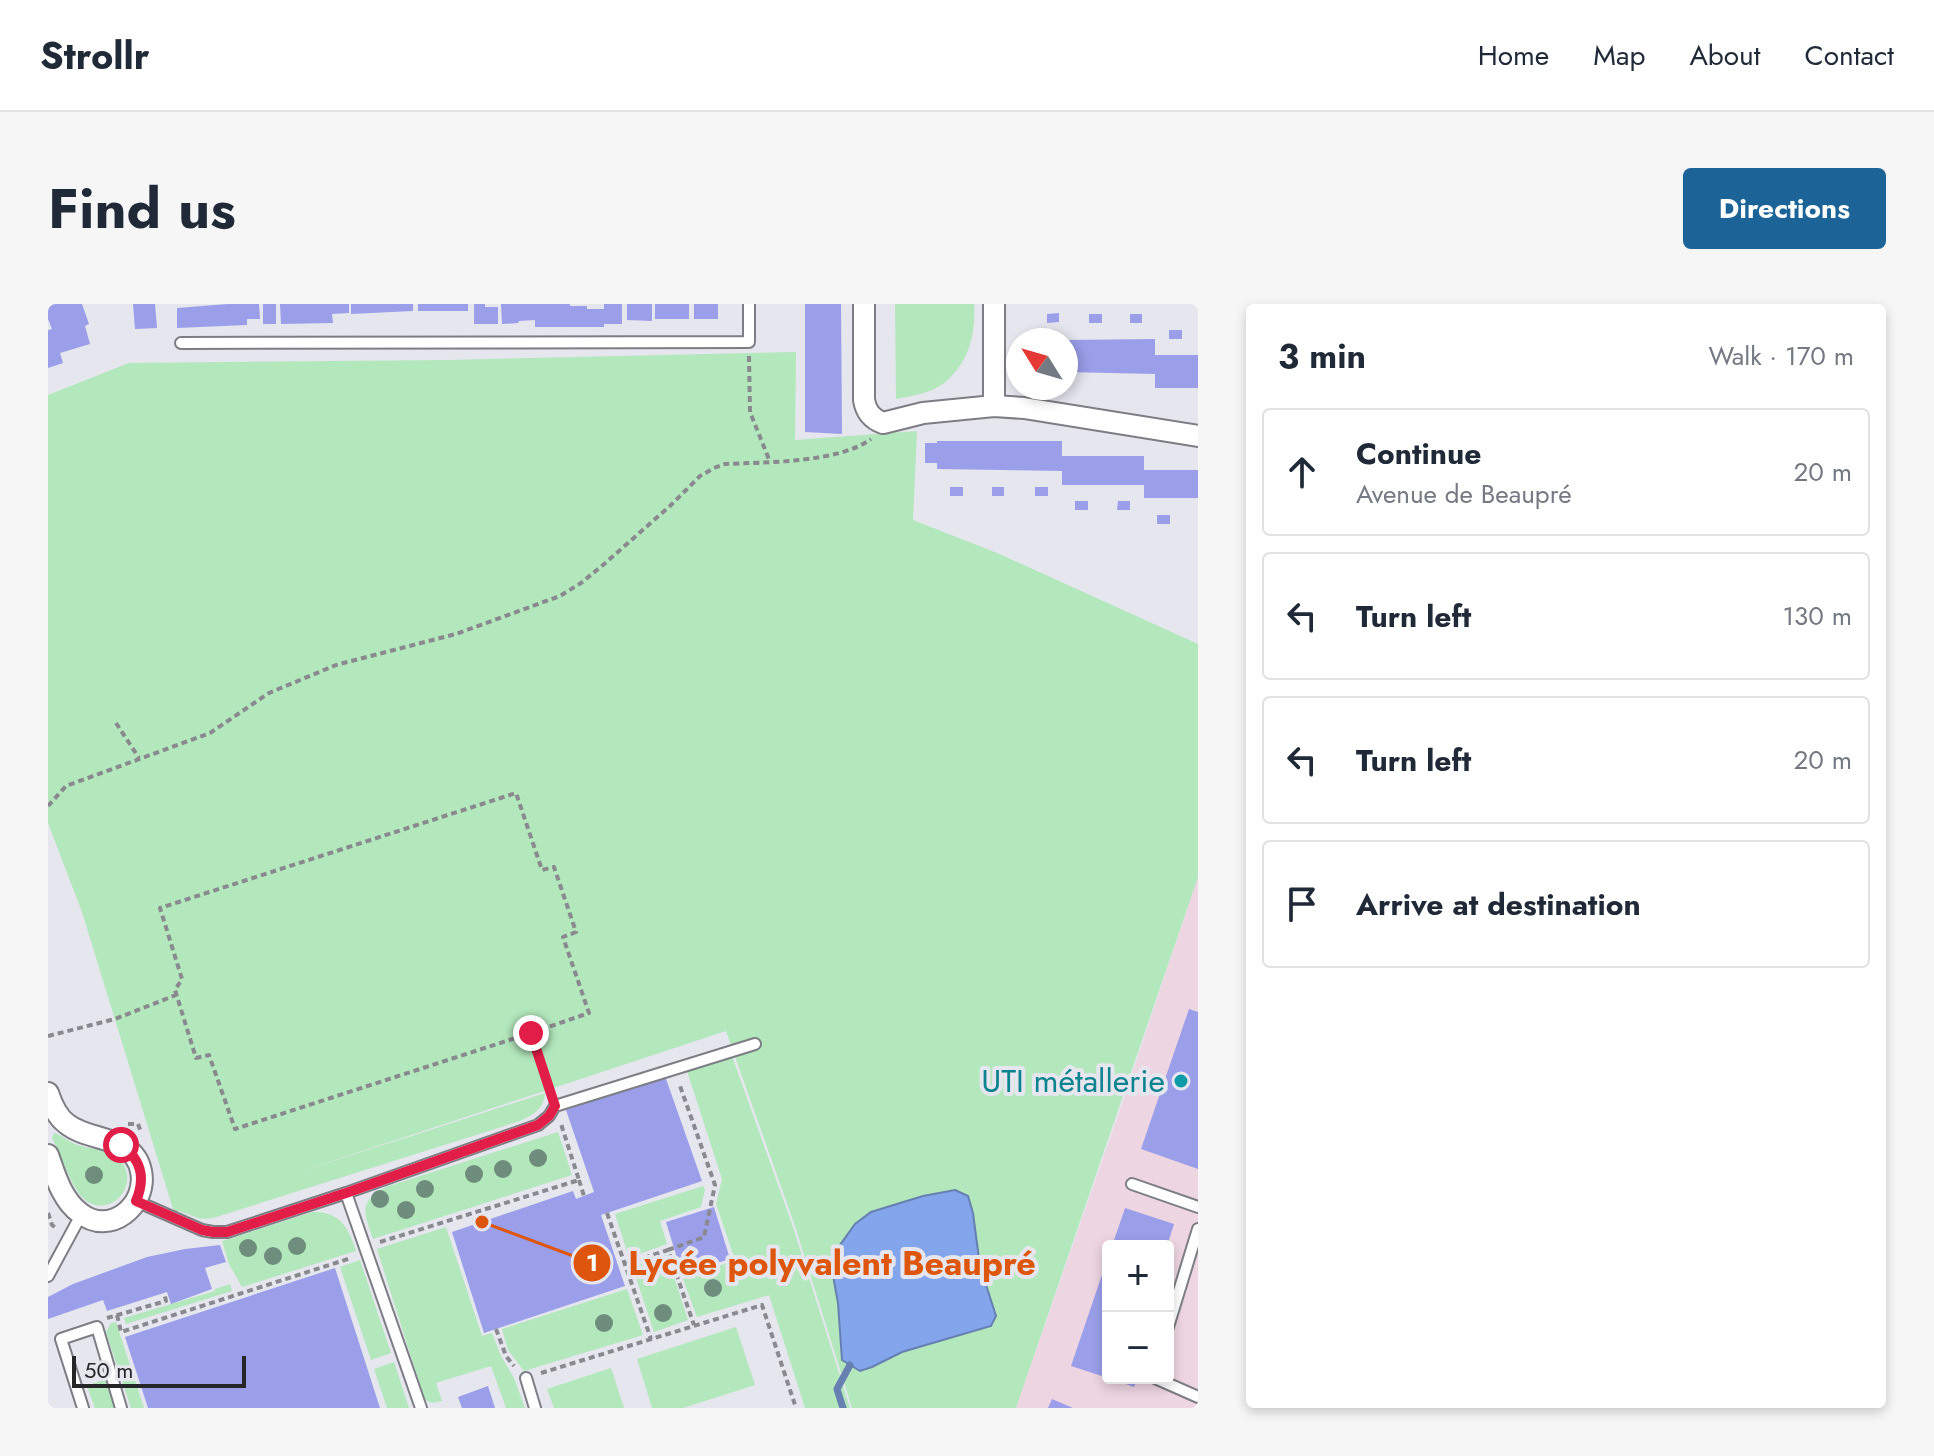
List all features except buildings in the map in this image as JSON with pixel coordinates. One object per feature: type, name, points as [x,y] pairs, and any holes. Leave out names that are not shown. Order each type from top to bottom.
[{"type":"street","points":[[864,304],[864,400],[866,408],[883,423],[923,413],[994,406],[1198,436]]},
{"type":"street","points":[[994,304],[994,406]]},
{"type":"street","points":[[48,1093],[67,1125],[121,1145],[134,1156],[139,1164],[142,1182],[136,1201],[113,1221],[96,1222],[81,1215],[64,1194],[48,1155]]},
{"type":"lane","points":[[181,343],[749,342],[749,304]]},
{"type":"lane","points":[[136,1201],[202,1230],[227,1232],[538,1125],[555,1106],[755,1044]]},
{"type":"lane","points":[[1132,1184],[1198,1207]]},
{"type":"lane","points":[[346,1193],[421,1408]]},
{"type":"lane","points":[[48,1276],[81,1215]]},
{"type":"lane","points":[[1173,1312],[1198,1229]]},
{"type":"lane","points":[[83,1408],[61,1339],[97,1327],[121,1408]]},
{"type":"lane","points":[[526,1378],[535,1408]]},
{"type":"lane","points":[[1169,1384],[1198,1397]]},
{"type":"path","points":[[749,342],[750,412],[770,462]]},
{"type":"path","points":[[48,806],[66,786],[210,733],[269,693],[336,665],[456,634],[560,596],[603,565],[700,476],[714,468],[725,464],[826,456],[864,444],[896,421]]},
{"type":"path","points":[[116,723],[139,758]]},
{"type":"path","points":[[516,793],[542,870],[554,867],[576,932],[563,937],[589,1013],[531,1033],[235,1129],[209,1055],[196,1058],[175,990],[182,979],[160,908],[516,793]]},
{"type":"path","points":[[48,1036],[115,1019],[176,995]]},
{"type":"path","points":[[531,1033],[584,1196]]},
{"type":"path","points":[[625,1264],[704,1237],[715,1185],[675,1069]]},
{"type":"path","points":[[117,1315],[121,1332],[357,1256],[376,1243],[579,1180]]},
{"type":"path","points":[[607,1213],[651,1339]]},
{"type":"path","points":[[668,1250],[694,1326]]},
{"type":"path","points":[[97,1327],[104,1319],[166,1301],[164,1293]]},
{"type":"path","points":[[496,1329],[506,1356],[526,1378],[762,1305],[796,1408]]},
{"type":"shaded area","points":[[1198,877],[1198,1408],[1016,1408],[1120,1110]]},
{"type":"green space","points":[[895,304],[974,304],[972,337],[965,357],[953,375],[933,389],[896,399]]},
{"type":"green space","points":[[796,352],[795,440],[917,431],[913,520],[997,553],[1198,644],[1198,877],[1016,1408],[852,1408],[795,1226],[726,1031],[293,1174],[545,1093],[540,1107],[520,1121],[213,1218],[201,1219],[174,1212],[82,912],[48,823],[48,395],[129,363]]},
{"type":"green space","points":[[732,1056],[793,1227],[850,1408],[805,1408],[769,1295],[697,1317],[683,1279],[735,1260],[716,1204],[722,1179],[687,1071]]},
{"type":"green space","points":[[558,1132],[572,1175],[373,1239],[366,1208],[377,1192]]},
{"type":"green space","points":[[54,1133],[75,1144],[117,1157],[125,1167],[127,1177],[121,1196],[104,1206],[83,1198],[70,1179],[52,1138]]},
{"type":"green space","points":[[703,1186],[701,1207],[660,1221],[667,1244],[629,1258],[615,1214]]},
{"type":"green space","points":[[313,1212],[337,1218],[350,1235],[356,1251],[242,1287],[229,1264],[222,1241]]},
{"type":"green space","points":[[446,1227],[482,1336],[492,1333],[525,1408],[506,1408],[491,1366],[436,1383],[442,1401],[432,1402],[424,1398],[377,1249]]},
{"type":"green space","points":[[667,1255],[688,1320],[654,1332],[632,1266]]},
{"type":"green space","points":[[360,1260],[391,1353],[371,1360],[340,1267]]},
{"type":"green space","points":[[230,1284],[232,1291],[126,1324],[124,1318]]},
{"type":"green space","points":[[627,1289],[643,1335],[524,1371],[508,1350],[502,1329]]},
{"type":"green space","points":[[116,1322],[144,1408],[131,1408],[106,1332],[111,1323]]},
{"type":"green space","points":[[736,1327],[755,1385],[683,1408],[652,1408],[637,1359]]},
{"type":"green space","points":[[394,1362],[409,1408],[387,1408],[374,1369]]},
{"type":"green space","points":[[611,1368],[624,1408],[554,1408],[547,1389]]},
{"type":"green space","points":[[105,1379],[115,1408],[95,1408],[87,1386]]},
{"type":"water","points":[[955,1190],[968,1196],[973,1213],[980,1266],[996,1316],[991,1326],[902,1352],[860,1371],[842,1360],[832,1270],[840,1245],[855,1224],[871,1212]]},
{"type":"waterway","points":[[843,1408],[837,1389],[850,1365]]},
{"type":"place","name":"UTI métallerie","points":[[1181,1081]]},
{"type":"place","name":"Lycée polyvalent Beaupré","points":[[482,1222]]},
{"type":"route","points":[[121,1145],[139,1164],[142,1182],[136,1201],[202,1230],[227,1232],[538,1125],[555,1106],[531,1033]]}]
